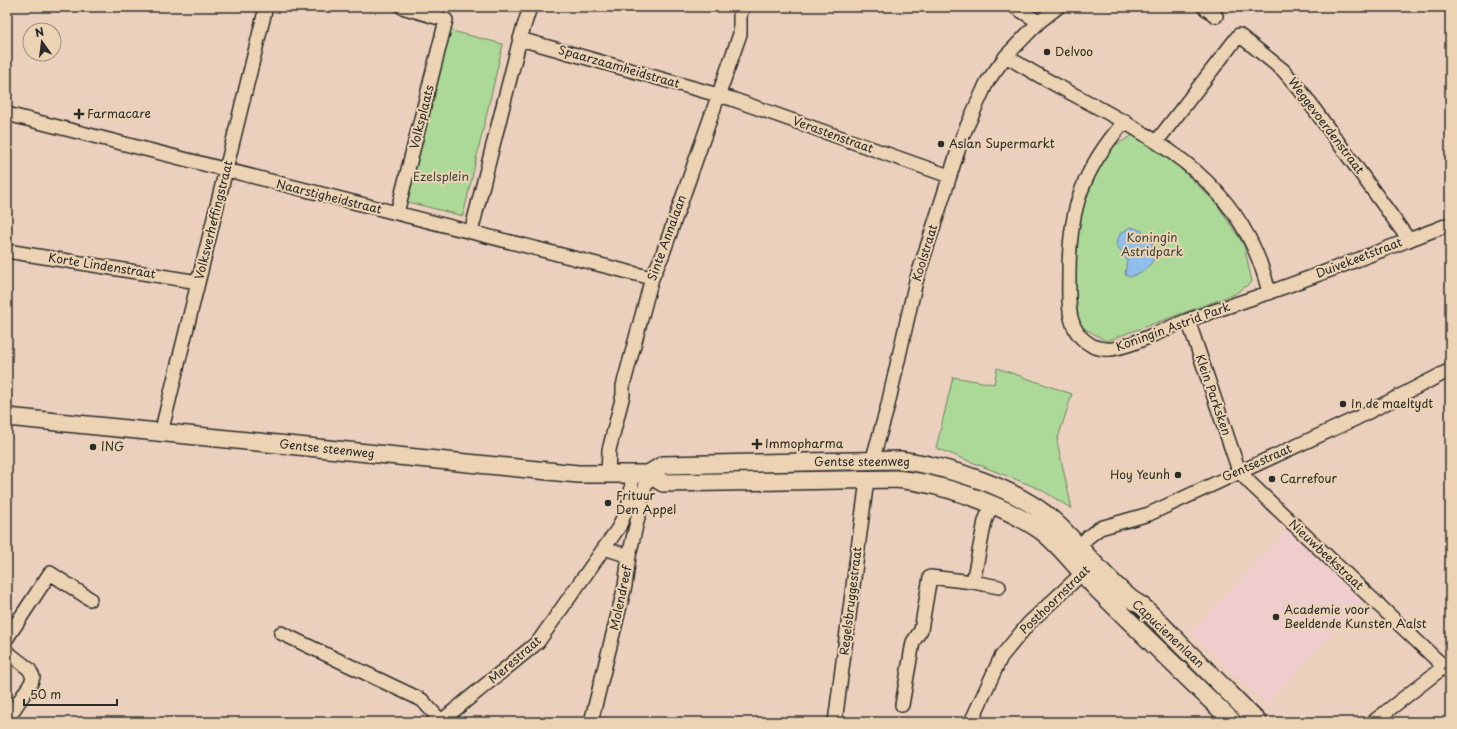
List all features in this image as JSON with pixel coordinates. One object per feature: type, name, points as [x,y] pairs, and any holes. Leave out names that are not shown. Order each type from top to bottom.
[{"type":"main road","name":"Gentse steenweg","points":[[7,417],[566,473],[640,474],[663,483],[867,480],[918,481],[957,492],[1010,512],[1074,553]]},
{"type":"main road","name":"Gentse steenweg","points":[[640,474],[663,464],[900,460],[931,464],[991,485],[1032,505],[1055,522],[1074,553]]},
{"type":"main road","points":[[867,480],[872,461]]},
{"type":"main road","name":"Capucienenlaan","points":[[1074,553],[1233,722]]},
{"type":"main road","name":"Capucienenlaan","points":[[1088,568],[1142,606],[1258,722]]},
{"type":"street","name":"Volksverheffingstraat","points":[[161,433],[266,7]]},
{"type":"street","name":"Volksplaats","points":[[397,213],[446,20],[402,7]]},
{"type":"street","points":[[471,232],[520,39],[530,7]]},
{"type":"street","name":"Sinte Annalaan","points":[[608,474],[609,450],[623,395],[623,386],[652,278],[662,256],[740,34],[740,15],[743,7]]},
{"type":"street","points":[[1015,7],[1039,22]]},
{"type":"street","name":"Koolstraat","points":[[872,461],[887,409],[916,281],[963,135],[987,82],[1006,56],[1039,22],[1058,7]]},
{"type":"street","points":[[1204,7],[1216,16]]},
{"type":"street","name":"Weggevoerdenstraat","points":[[1157,140],[1239,35],[1284,70],[1301,91],[1409,240]]},
{"type":"street","name":"Spaarzaamheidstraat","points":[[520,39],[698,89],[717,96]]},
{"type":"street","points":[[1006,56],[1157,140],[1180,158],[1218,192],[1234,213],[1248,236],[1263,268],[1269,293]]},
{"type":"street","name":"Verastenstraat","points":[[717,96],[732,99],[949,176]]},
{"type":"street","name":"Naarstigheidstraat","points":[[7,114],[226,171],[652,278]]},
{"type":"street","name":"Koningin Astrid Park","points":[[1125,121],[1095,160],[1077,201],[1069,253],[1070,316],[1073,329],[1091,345],[1110,350],[1139,341],[1188,320],[1269,293]]},
{"type":"street","name":"Duivekeetstraat","points":[[1269,293],[1450,224]]},
{"type":"street","name":"Korte Lindenstraat","points":[[7,251],[198,282]]},
{"type":"street","name":"Klein Parksken","points":[[1188,320],[1239,471]]},
{"type":"street","name":"Gentsestraat","points":[[1074,553],[1100,528],[1149,514],[1239,471],[1357,418],[1450,370]]},
{"type":"street","name":"Nieuwbeekstraat","points":[[1239,471],[1428,651],[1449,665]]},
{"type":"street","name":"Merestraat","points":[[281,633],[422,700],[440,722],[538,642],[619,527],[640,474]]},
{"type":"street","name":"Molendreef","points":[[591,722],[625,586],[640,474]]},
{"type":"street","name":"Regelsbruggestraat","points":[[835,722],[867,480]]},
{"type":"street","points":[[973,582],[985,521],[991,506]]},
{"type":"street","points":[[604,548],[629,556]]},
{"type":"street","name":"Posthoornstraat","points":[[971,722],[1000,657],[1029,623],[1088,568]]},
{"type":"street","points":[[7,638],[50,573],[90,598]]},
{"type":"street","points":[[902,704],[913,642],[921,630],[930,576],[999,587]]},
{"type":"street","points":[[7,652],[29,669],[32,677],[30,683],[7,720]]},
{"type":"street","points":[[1373,722],[1435,672],[1449,665]]},
{"type":"shaded area","name":"Academie voor Beeldende Kunsten Aalst","points":[[1287,530],[1363,601],[1266,704],[1190,633]]},
{"type":"green space","name":"Ezelsplein","points":[[448,30],[503,44],[463,216],[404,201]]},
{"type":"green space","name":"Koningin Astridpark","points":[[1135,133],[1176,164],[1216,203],[1244,245],[1252,282],[1235,294],[1106,341],[1077,324],[1073,298],[1076,295],[1076,261],[1079,226],[1088,193],[1106,153]]},
{"type":"green space","points":[[997,368],[1072,394],[1057,441],[1072,509],[1040,489],[936,448],[953,377],[994,384]]},
{"type":"water","points":[[1130,227],[1145,233],[1148,236],[1156,254],[1146,269],[1130,277],[1125,275],[1127,260],[1116,244],[1120,234]]},
{"type":"place","name":"Delvoo","points":[[1047,52]]},
{"type":"place","name":"Farmacare","points":[[79,114]]},
{"type":"place","name":"Aslan Supermarkt","points":[[941,144]]},
{"type":"place","name":"In de maeltydt","points":[[1343,404]]},
{"type":"place","name":"Immopharma","points":[[757,444]]},
{"type":"place","name":"ING","points":[[93,447]]},
{"type":"place","name":"Hoy Yeunh","points":[[1178,475]]},
{"type":"place","name":"Carrefour","points":[[1272,479]]},
{"type":"place","name":"Frituur Den Appel","points":[[608,503]]},
{"type":"place","name":"Academie voor Beeldende Kunsten Aalst","points":[[1276,617]]}]
